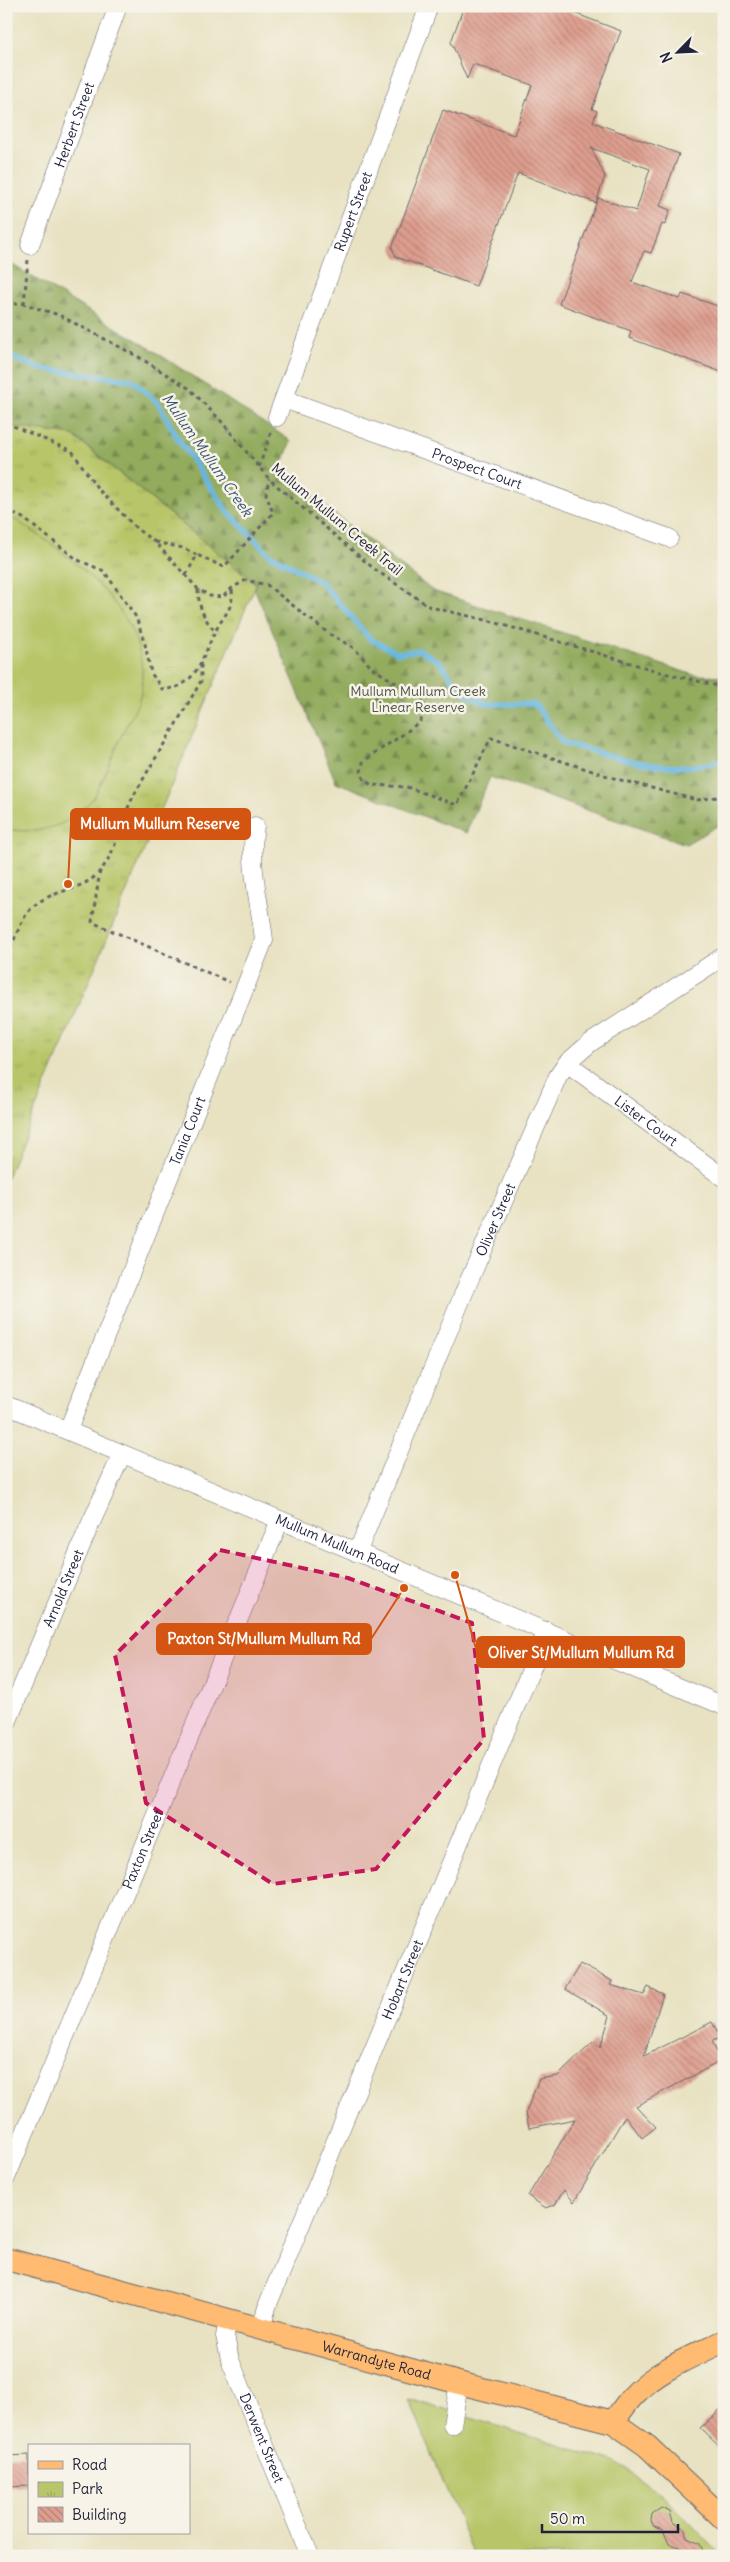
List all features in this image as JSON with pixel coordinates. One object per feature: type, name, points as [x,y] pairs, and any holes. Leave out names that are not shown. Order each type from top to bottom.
[{"type":"main road","name":"Warrandyte Road","points":[[6,2259],[459,2383],[613,2422]]},
{"type":"main road","points":[[724,2341],[670,2368],[632,2397],[613,2422],[647,2446],[724,2519]]},
{"type":"street","name":"Herbert Street","points":[[30,245],[118,6]]},
{"type":"street","name":"Rupert Street","points":[[276,418],[429,6]]},
{"type":"street","name":"Prospect Court","points":[[284,399],[669,538]]},
{"type":"street","name":"Tania Court","points":[[68,1430],[264,940],[261,908],[252,872],[251,848],[255,826]]},
{"type":"street","name":"Oliver Street","points":[[357,1553],[534,1128],[558,1076],[567,1062],[590,1043],[724,956]]},
{"type":"street","name":"Lister Court","points":[[567,1062],[724,1178]]},
{"type":"street","name":"Mullum Mullum Road","points":[[6,1405],[724,1706]]},
{"type":"street","name":"Arnold Street","points":[[6,1725],[86,1534],[122,1454]]},
{"type":"street","name":"Paxton Street","points":[[6,2178],[280,1520]]},
{"type":"street","name":"Hobart Street","points":[[260,2328],[268,2304],[547,1631]]},
{"type":"street","name":"Derwent Street","points":[[228,2319],[226,2336],[230,2360],[310,2556]]},
{"type":"street","points":[[452,2425],[459,2383]]},
{"type":"path","points":[[24,304],[30,245]]},
{"type":"path","name":"Mullum Mullum Creek Trail","points":[[6,304],[24,304],[59,316],[137,356],[190,389],[221,421],[269,479],[373,568],[430,607],[508,626],[664,673],[714,685],[724,684]]},
{"type":"path","points":[[259,467],[276,418]]},
{"type":"path","points":[[6,423],[72,451],[98,488],[138,530],[155,542],[198,589],[210,596],[223,597],[232,588],[246,580],[267,585],[328,633],[354,648],[372,668],[424,700],[424,717],[412,730],[384,745],[363,762],[361,772],[364,780],[372,785],[407,787],[457,805],[491,738],[617,779],[697,800],[724,796]]},
{"type":"path","points":[[155,542],[183,548],[224,566],[273,513],[266,494],[269,479]]},
{"type":"path","points":[[6,510],[23,518],[78,560],[104,571],[136,617],[145,644],[151,674],[162,689],[173,690],[184,683],[201,664],[215,631],[233,602],[232,588]]},
{"type":"path","points":[[186,575],[198,555]]},
{"type":"path","points":[[198,589],[198,600],[202,612],[215,631]]},
{"type":"path","points":[[201,664],[201,681],[132,799],[121,831],[100,871],[92,922],[245,989]]},
{"type":"path","points":[[6,954],[15,941],[25,916],[34,906],[47,897],[84,883],[100,871]]},
{"type":"highlighted area","points":[[220,1550],[348,1578],[472,1623],[484,1739],[376,1869],[273,1884],[146,1803],[115,1655]]},
{"type":"green space","name":"Mullum Mullum Creek Linear Reserve","points":[[6,261],[148,347],[291,441],[280,471],[433,591],[694,675],[724,676],[724,822],[686,844],[490,777],[466,833],[336,782],[255,590],[256,584],[73,435],[6,426]]},
{"type":"green space","points":[[6,426],[72,435],[256,584],[6,1179]]},
{"type":"green space","points":[[6,515],[66,555],[104,590],[132,630],[142,668],[142,685],[139,701],[94,797],[83,809],[67,820],[51,828],[33,831],[6,829]]},
{"type":"green space","points":[[409,2399],[614,2462],[662,2494],[722,2556],[474,2556]]},
{"type":"building","points":[[464,6],[556,6],[621,31],[592,109],[597,111],[593,122],[679,154],[660,206],[670,210],[665,225],[662,224],[651,253],[644,251],[632,282],[680,299],[682,294],[724,308],[724,373],[629,338],[631,331],[559,304],[598,198],[636,211],[650,169],[591,148],[605,176],[596,203],[518,173],[476,286],[396,257],[392,248],[443,110],[514,135],[532,85],[473,64],[467,79],[451,42]]},
{"type":"building","points":[[580,1964],[612,1981],[610,1985],[644,1995],[648,1987],[663,1994],[644,2056],[712,2022],[721,2038],[712,2041],[721,2061],[636,2106],[656,2127],[642,2138],[625,2116],[574,2202],[564,2190],[555,2205],[546,2208],[528,2196],[575,2119],[529,2128],[526,2112],[539,2079],[558,2076],[594,2041],[600,2048],[610,2016],[565,1989]]},
{"type":"building","points":[[724,2406],[724,2451],[700,2428]]},
{"type":"building","points":[[28,2455],[28,2486],[6,2487],[6,2456]]},
{"type":"building","points":[[661,2508],[670,2512],[673,2522],[685,2529],[687,2538],[700,2544],[705,2556],[682,2556],[679,2547],[669,2544],[663,2530],[654,2527],[651,2521],[652,2514]]},
{"type":"waterway","name":"Mullum Mullum Creek","points":[[6,355],[42,369],[132,380],[158,403],[178,439],[227,511],[269,554],[321,582],[370,639],[398,653],[420,650],[441,663],[459,689],[486,704],[535,704],[563,743],[623,759],[663,766],[684,767],[704,765],[724,759]]},
{"type":"place","name":"Mullum Mullum Reserve","points":[[68,884]]},
{"type":"place","name":"Oliver St/Mullum Mullum Rd","points":[[455,1575]]},
{"type":"place","name":"Paxton St/Mullum Mullum Rd","points":[[404,1588]]}]
